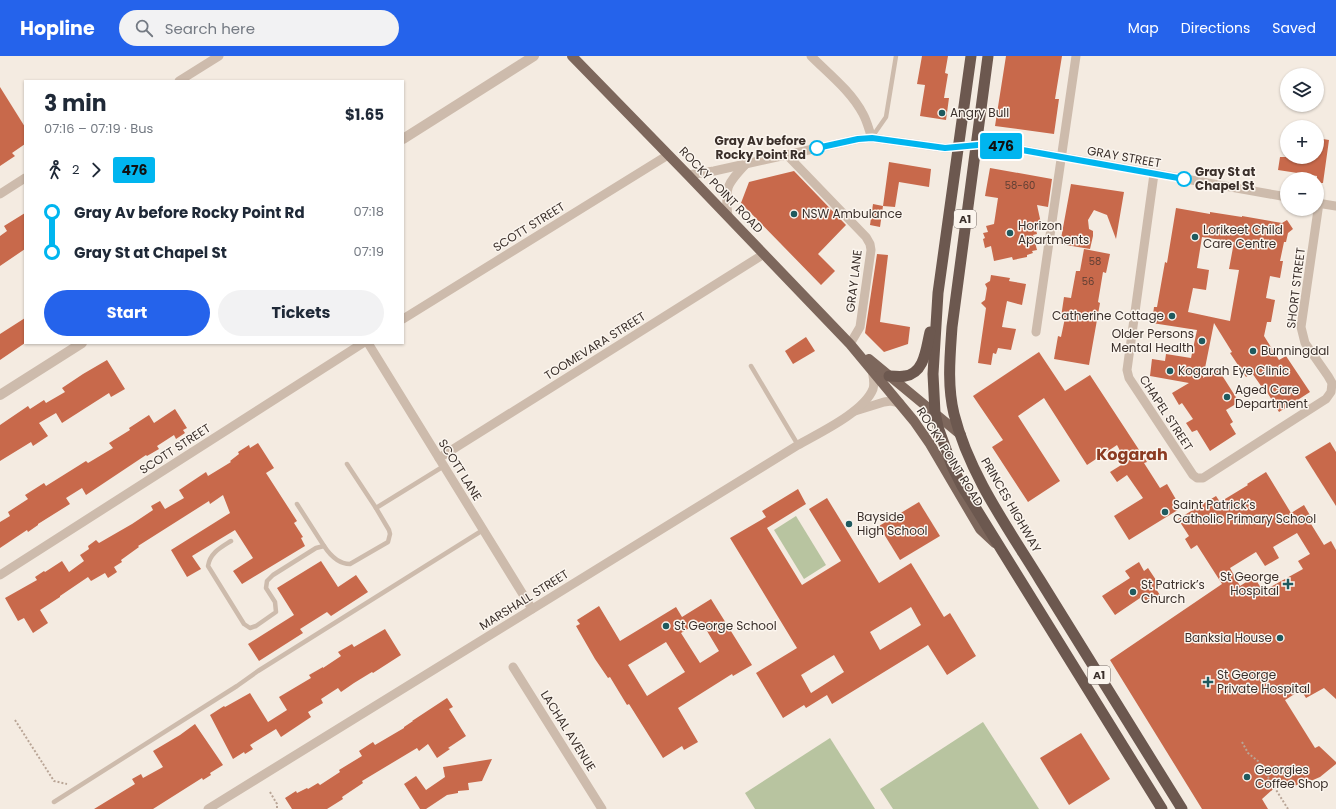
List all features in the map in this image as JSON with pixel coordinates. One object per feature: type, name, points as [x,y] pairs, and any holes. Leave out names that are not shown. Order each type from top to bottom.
[{"type":"highway","name":"A1","points":[[971,56],[938,293],[933,374],[935,413],[943,442],[952,466],[962,486],[1162,809]]},
{"type":"highway","name":"PRINCES HIGHWAY","points":[[988,56],[955,293],[949,362],[951,399],[961,435],[972,465],[1001,516],[1182,809]]},
{"type":"highway","points":[[889,376],[906,376],[917,370],[922,364],[938,293]]},
{"type":"main road","name":"ROCKY POINT ROAD","points":[[572,56],[850,344],[900,403],[930,444],[980,529],[998,546]]},
{"type":"main road","name":"ROCKY POINT ROAD","points":[[850,344],[961,435]]},
{"type":"street","points":[[181,80],[218,56]]},
{"type":"street","points":[[404,138],[534,56]]},
{"type":"street","points":[[810,56],[840,84],[855,102],[864,115],[872,138]]},
{"type":"street","points":[[1036,332],[1076,56]]},
{"type":"street","name":"GRAY STREET","points":[[688,175],[746,164],[846,141],[872,138],[945,148],[989,144],[1280,197]]},
{"type":"street","name":"SCOTT STREET","points":[[404,318],[668,155]]},
{"type":"street","name":"GRAY LANE","points":[[787,155],[866,237],[870,244],[872,250],[860,327],[850,344]]},
{"type":"street","points":[[728,216],[726,198],[727,188],[732,179],[746,164]]},
{"type":"street","name":"CHAPEL STREET","points":[[1154,174],[1127,370],[1129,378],[1192,475],[1197,478],[1203,478],[1326,399],[1331,392]]},
{"type":"street","points":[[0,194],[24,179]]},
{"type":"street","points":[[1324,204],[1336,206]]},
{"type":"street","name":"SHORT STREET","points":[[1316,216],[1301,333],[1305,344],[1328,376],[1332,384],[1331,392]]},
{"type":"street","name":"TOOMEVARA STREET","points":[[439,458],[764,254]]},
{"type":"street","points":[[0,395],[80,344]]},
{"type":"street","name":"SCOTT STREET","points":[[0,575],[361,344]]},
{"type":"street","name":"SCOTT LANE","points":[[369,344],[532,609]]},
{"type":"street","name":"MARSHALL STREET","points":[[854,412],[873,390],[874,380],[872,370]]},
{"type":"street","name":"MARSHALL STREET","points":[[208,809],[798,445],[854,412],[884,402],[891,401],[900,403]]},
{"type":"street","name":"LACHAL AVENUE","points":[[513,666],[602,809]]},
{"type":"lane","points":[[872,138],[886,117],[896,56]]},
{"type":"lane","points":[[751,366],[798,445]]},
{"type":"lane","points":[[297,504],[329,554],[336,560],[345,564],[350,564],[388,542],[390,534],[389,530],[347,464]]},
{"type":"lane","points":[[376,508],[444,466]]},
{"type":"lane","points":[[54,802],[231,690],[258,671],[484,530]]},
{"type":"lane","points":[[231,541],[213,553],[209,560],[208,566],[244,624],[250,628],[256,626],[276,612],[276,602],[266,588],[267,581],[273,575],[316,548],[324,546]]},
{"type":"path","points":[[15,720],[54,781],[78,787]]},
{"type":"path","points":[[1242,742],[1248,753],[1258,761],[1288,809]]},
{"type":"path","points":[[270,792],[277,804],[277,809]]},
{"type":"green space","points":[[796,516],[826,565],[804,579],[774,530]]},
{"type":"green space","points":[[983,722],[1039,809],[893,809],[880,789]]},
{"type":"green space","points":[[830,738],[875,809],[755,809],[745,793]]},
{"type":"building","points":[[922,56],[948,56],[945,73],[948,74],[944,98],[949,98],[946,120],[920,116],[925,85],[917,84]]},
{"type":"building","points":[[1006,56],[1062,56],[1055,99],[1059,99],[1054,134],[995,126]]},
{"type":"building","points":[[0,87],[24,125],[24,145],[12,153],[15,156],[0,166]]},
{"type":"building","points":[[1324,139],[1329,140],[1324,176],[1324,172],[1291,172],[1278,170],[1280,157],[1280,164],[1324,164]]},
{"type":"building","points":[[889,162],[931,169],[929,187],[899,182],[895,207],[883,206]]},
{"type":"building","points":[[990,168],[1052,179],[1048,207],[1037,205],[1042,228],[1036,230],[1037,234],[1033,235],[1037,250],[1032,251],[1033,253],[1027,255],[1027,257],[1013,260],[1012,257],[994,261],[991,246],[985,248],[983,239],[985,238],[983,233],[988,232],[986,226],[994,224],[998,198],[985,196]]},
{"type":"building","name":"NSW Ambulance","points":[[794,171],[846,225],[818,254],[835,271],[821,285],[741,203],[749,182]]},
{"type":"building","points":[[1071,184],[1124,192],[1116,239],[1107,215],[1094,210],[1088,220],[1089,229],[1093,231],[1090,249],[1060,244]]},
{"type":"building","points":[[873,204],[883,206],[880,227],[870,225]]},
{"type":"building","points":[[1176,208],[1210,214],[1210,212],[1242,216],[1282,223],[1287,220],[1293,229],[1288,233],[1286,242],[1284,242],[1280,261],[1283,261],[1280,278],[1270,276],[1266,298],[1275,300],[1271,322],[1267,322],[1264,336],[1279,360],[1286,356],[1310,392],[1279,412],[1267,392],[1266,393],[1252,373],[1246,377],[1230,353],[1232,352],[1214,323],[1203,378],[1218,369],[1239,402],[1226,410],[1233,422],[1230,424],[1236,434],[1210,451],[1197,430],[1192,432],[1186,423],[1193,419],[1182,403],[1179,405],[1172,393],[1189,383],[1150,376],[1152,359],[1165,361],[1166,354],[1191,358],[1197,330],[1152,323],[1154,307],[1157,307],[1165,262],[1167,263]],"holes":[[[1202,237],[1234,242],[1229,269],[1239,270],[1230,321],[1188,312],[1193,288],[1206,290],[1209,270],[1197,268]]]},
{"type":"building","points":[[24,214],[24,250],[0,266],[0,236],[7,231],[4,226]]},
{"type":"building","points":[[1084,249],[1110,254],[1106,273],[1103,272],[1098,302],[1100,303],[1089,365],[1054,359],[1058,336],[1061,337],[1065,318],[1061,317],[1064,297],[1071,298],[1076,271],[1080,271]]},
{"type":"building","points":[[877,254],[888,255],[880,322],[910,327],[908,344],[884,352],[865,333]]},
{"type":"building","points":[[991,275],[1010,278],[1009,281],[1026,284],[1022,305],[1007,301],[1002,327],[1016,329],[1011,350],[998,348],[996,354],[993,353],[991,365],[978,363],[986,308],[981,303],[985,300],[987,288],[985,284],[990,281]]},
{"type":"building","points":[[24,319],[24,344],[0,360],[0,334]]},
{"type":"building","points":[[806,337],[815,351],[793,364],[785,351]]},
{"type":"building","points":[[1039,352],[1065,391],[1090,375],[1147,462],[1144,463],[1160,488],[1167,484],[1181,508],[1129,540],[1114,516],[1143,498],[1127,475],[1117,482],[1110,472],[1126,462],[1117,445],[1087,465],[1044,398],[1018,416],[1060,481],[1028,502],[992,447],[1003,440],[973,396]]},
{"type":"building","points":[[107,360],[125,389],[111,397],[109,393],[62,423],[56,413],[39,423],[48,436],[33,446],[31,442],[0,461],[0,425],[28,406],[30,409],[44,400],[46,403],[65,392],[62,388]]},
{"type":"building","points":[[175,409],[187,428],[183,430],[185,433],[176,439],[174,435],[157,446],[159,449],[147,456],[146,455],[86,495],[82,488],[66,498],[70,504],[28,532],[27,530],[0,548],[0,522],[10,516],[8,512],[28,499],[25,495],[44,483],[46,486],[86,461],[88,463],[113,448],[109,443],[130,430],[129,428],[149,415],[154,423]]},
{"type":"building","points":[[1330,442],[1336,452],[1336,506],[1305,457]]},
{"type":"building","points":[[258,443],[274,468],[266,473],[297,521],[294,523],[303,537],[301,538],[305,546],[242,584],[233,571],[253,558],[235,530],[192,556],[201,569],[187,577],[171,550],[230,513],[223,495],[210,504],[209,501],[138,546],[139,547],[121,560],[122,562],[114,567],[117,572],[108,578],[105,573],[91,581],[88,577],[40,610],[48,623],[33,633],[24,618],[18,621],[5,598],[37,580],[35,577],[62,561],[69,572],[84,561],[80,555],[89,549],[88,546],[96,540],[99,543],[132,524],[153,510],[151,506],[160,501],[165,509],[184,498],[179,490],[206,472],[208,476],[231,462],[230,461],[239,454],[238,452],[249,445],[250,448]]},
{"type":"building","name":"St George Private Hospital","points":[[1266,472],[1291,513],[1304,505],[1314,522],[1311,524],[1324,545],[1331,541],[1336,550],[1336,699],[1324,688],[1306,698],[1301,690],[1285,700],[1315,748],[1319,746],[1336,762],[1336,764],[1320,777],[1306,783],[1284,788],[1280,783],[1262,799],[1268,809],[1202,809],[1110,660],[1222,584],[1197,545],[1191,549],[1185,539],[1189,536],[1178,519],[1216,496],[1220,502],[1248,485],[1247,484]],"holes":[[[1297,533],[1310,554],[1298,561],[1303,569],[1263,591],[1254,577],[1240,586],[1230,568],[1256,552],[1265,566],[1279,558],[1273,547]]]},
{"type":"building","points":[[798,489],[806,504],[767,528],[802,585],[841,561],[809,509],[827,498],[879,583],[911,563],[944,617],[950,613],[976,656],[947,675],[928,645],[832,704],[827,695],[806,708],[804,705],[783,718],[756,673],[797,648],[730,538],[766,517],[762,511]],"holes":[[[911,607],[921,625],[880,650],[870,632]],[[834,655],[844,672],[811,693],[801,675]]]},
{"type":"building","points":[[919,502],[940,536],[900,560],[879,526]]},
{"type":"building","points":[[321,561],[338,587],[356,575],[368,592],[331,616],[327,612],[300,629],[303,633],[259,661],[248,644],[294,615],[277,588]]},
{"type":"building","name":"St Patrick’s Church","points":[[1139,562],[1144,571],[1148,568],[1160,586],[1156,589],[1160,595],[1147,603],[1143,596],[1115,615],[1102,596],[1130,578],[1125,571]]},
{"type":"building","points":[[711,599],[752,665],[733,676],[732,674],[678,708],[698,742],[684,750],[682,746],[663,758],[629,704],[627,705],[610,677],[608,678],[595,659],[576,626],[580,624],[577,620],[599,606],[620,641],[676,607],[682,617]],"holes":[[[701,621],[719,651],[700,663],[681,633]],[[666,642],[685,672],[647,696],[628,665]]]},
{"type":"building","points":[[385,629],[401,655],[341,692],[338,688],[321,699],[323,703],[308,712],[311,717],[281,737],[276,729],[250,745],[253,749],[245,754],[244,752],[233,759],[210,715],[250,693],[268,722],[287,710],[279,697],[311,678],[309,675],[341,656],[338,652],[352,644],[354,647]]},
{"type":"building","points":[[447,698],[453,707],[449,709],[466,736],[448,748],[450,749],[437,758],[428,744],[419,751],[417,748],[362,781],[363,783],[342,797],[343,799],[327,809],[292,809],[285,798],[296,791],[297,793],[307,788],[308,789],[318,783],[320,785],[340,772],[339,770],[362,756],[359,751],[373,742],[375,745],[404,728]]},
{"type":"building","points":[[195,724],[223,765],[210,773],[211,775],[203,780],[202,778],[153,809],[94,809],[135,784],[132,779],[141,774],[143,778],[163,767],[153,751]]},
{"type":"building","points":[[1081,733],[1110,779],[1069,805],[1040,758]]},
{"type":"building","points":[[492,759],[482,781],[468,783],[469,790],[458,791],[458,793],[447,795],[426,809],[420,809],[404,784],[416,776],[426,790],[445,777],[443,767]]},
{"type":"bus line","name":"476","points":[[817,148],[858,139],[872,138],[945,148],[989,144],[1184,179]]},
{"type":"place","name":"Angry Bull","points":[[942,113]]},
{"type":"place","name":"Gray Av before Rocky Point Rd","points":[[817,148]]},
{"type":"place","name":"Gray St at Chapel St","points":[[1184,179]]},
{"type":"place","name":"NSW Ambulance","points":[[794,214]]},
{"type":"place","name":"Horizon Apartments","points":[[1010,233]]},
{"type":"place","name":"Lorikeet Child Care Centre","points":[[1195,237]]},
{"type":"place","name":"Catherine Cottage","points":[[1172,316]]},
{"type":"place","name":"Older Persons Mental Health","points":[[1202,341]]},
{"type":"place","name":"Bunningdal","points":[[1253,351]]},
{"type":"place","name":"Kogarah Eye Clinic","points":[[1170,371]]},
{"type":"place","name":"Aged Care Department","points":[[1227,397]]},
{"type":"place","name":"Saint Patrick’s Catholic Primary School","points":[[1165,512]]},
{"type":"place","name":"Bayside High School","points":[[849,524]]},
{"type":"place","name":"St George Hospital","points":[[1288,584]]},
{"type":"place","name":"St Patrick’s Church","points":[[1133,592]]},
{"type":"place","name":"St George School","points":[[666,626]]},
{"type":"place","name":"Banksia House","points":[[1280,638]]},
{"type":"place","name":"St George Private Hospital","points":[[1208,682]]},
{"type":"place","name":"Georgies Coffee Shop","points":[[1247,777]]},
{"type":"district","name":"Kogarah","points":[[1132,454]]}]
